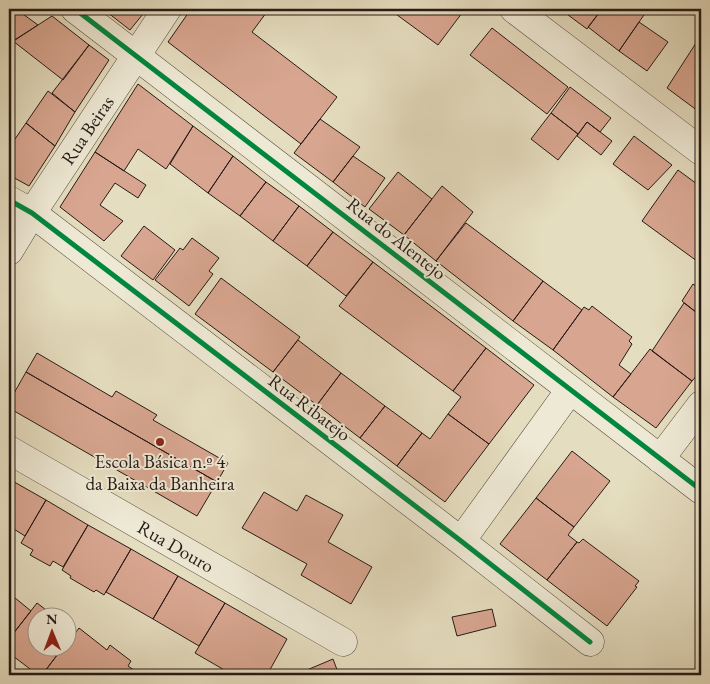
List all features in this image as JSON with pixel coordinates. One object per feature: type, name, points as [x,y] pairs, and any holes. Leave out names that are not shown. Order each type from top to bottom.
[{"type":"street","name":"Rua do Alentejo","points":[[75,9],[701,490]]},
{"type":"street","name":"Rua Beiras","points":[[9,251],[32,213],[167,9]]},
{"type":"street","points":[[514,9],[701,151]]},
{"type":"street","name":"Rua Ribatejo","points":[[9,200],[32,213],[590,642]]},
{"type":"street","points":[[461,541],[570,390]]},
{"type":"street","points":[[660,458],[701,405]]},
{"type":"street","name":"Rua Douro","points":[[9,450],[343,642]]},
{"type":"building","points":[[9,9],[16,9],[38,25],[9,44]]},
{"type":"building","points":[[103,9],[147,9],[130,30]]},
{"type":"building","points":[[191,9],[269,9],[252,32],[337,97],[301,144],[168,42]]},
{"type":"building","points":[[389,9],[465,9],[438,45]]},
{"type":"building","points":[[560,9],[602,9],[587,29]]},
{"type":"building","points":[[602,9],[641,9],[646,12],[619,51],[588,27]]},
{"type":"building","points":[[52,16],[89,45],[63,80],[13,41]]},
{"type":"building","points":[[639,22],[668,42],[647,71],[619,51]]},
{"type":"building","points":[[492,28],[568,87],[547,114],[470,55]]},
{"type":"building","points":[[696,43],[701,47],[701,105],[698,111],[667,88]]},
{"type":"building","points":[[89,45],[109,60],[75,112],[52,93]]},
{"type":"building","points":[[138,84],[193,126],[166,169],[138,149],[124,171],[95,152]]},
{"type":"building","points":[[570,87],[611,118],[600,132],[587,122],[578,134],[551,113]]},
{"type":"building","points":[[48,91],[75,112],[55,146],[26,123]]},
{"type":"building","points":[[551,113],[578,134],[558,160],[531,139]]},
{"type":"building","points":[[320,119],[360,147],[333,182],[294,153]]},
{"type":"building","points":[[587,122],[612,141],[601,155],[577,136]]},
{"type":"building","points":[[26,123],[55,146],[29,186],[9,175],[9,136],[15,139]]},
{"type":"building","points":[[193,126],[233,156],[208,193],[170,164]]},
{"type":"building","points":[[634,136],[672,165],[648,190],[613,164]]},
{"type":"building","points":[[95,152],[146,185],[138,198],[115,183],[100,205],[123,221],[104,241],[60,207]]},
{"type":"building","points":[[233,156],[266,182],[240,216],[208,193]]},
{"type":"building","points":[[353,156],[385,178],[365,207],[333,182]]},
{"type":"building","points":[[678,170],[701,187],[701,264],[642,221]]},
{"type":"building","points":[[398,172],[432,199],[404,235],[369,209]]},
{"type":"building","points":[[266,182],[299,206],[273,241],[240,216]]},
{"type":"building","points":[[442,186],[473,212],[436,261],[404,235]]},
{"type":"building","points":[[299,206],[333,232],[307,266],[273,241]]},
{"type":"building","points":[[466,223],[543,281],[513,321],[436,261]]},
{"type":"building","points":[[144,226],[175,250],[153,280],[121,256]]},
{"type":"building","points":[[333,232],[373,262],[346,296],[307,266]]},
{"type":"building","points":[[192,238],[219,258],[209,271],[213,274],[189,306],[155,280],[180,248],[183,250]]},
{"type":"building","points":[[373,262],[486,348],[453,391],[339,306]]},
{"type":"building","points":[[221,278],[300,337],[273,372],[195,314]]},
{"type":"building","points":[[543,281],[582,310],[553,350],[513,321]]},
{"type":"building","points":[[693,284],[701,290],[701,316],[682,301]]},
{"type":"building","points":[[684,303],[701,316],[701,371],[692,381],[652,351]]},
{"type":"building","points":[[592,306],[632,337],[629,341],[632,344],[619,365],[631,374],[613,397],[553,350],[584,307],[589,310]]},
{"type":"building","points":[[298,340],[341,373],[317,405],[273,372]]},
{"type":"building","points":[[486,348],[534,385],[489,444],[448,414],[461,397],[453,391]]},
{"type":"building","points":[[650,349],[692,381],[656,428],[613,397]]},
{"type":"building","points":[[37,353],[112,397],[116,391],[157,415],[153,420],[228,463],[217,482],[26,372]]},
{"type":"building","points":[[26,372],[217,482],[197,516],[9,408],[9,402]]},
{"type":"building","points":[[341,373],[385,406],[360,438],[317,405]]},
{"type":"building","points":[[385,406],[422,433],[397,466],[360,438]]},
{"type":"building","points":[[448,414],[489,444],[445,502],[397,466],[422,433],[430,439]]},
{"type":"building","points":[[572,451],[610,481],[574,527],[536,498]]},
{"type":"building","points":[[9,479],[46,500],[25,536],[9,526]]},
{"type":"building","points":[[264,492],[297,511],[306,495],[343,515],[328,542],[372,567],[351,604],[301,575],[307,564],[242,528]]},
{"type":"building","points":[[536,498],[574,527],[568,535],[577,542],[547,580],[500,544]]},
{"type":"building","points":[[46,500],[88,525],[63,567],[53,561],[50,566],[30,555],[33,550],[21,543]]},
{"type":"building","points":[[88,525],[131,549],[104,595],[96,590],[94,592],[70,578],[71,576],[62,570]]},
{"type":"building","points":[[583,539],[639,581],[635,586],[637,587],[607,626],[547,580],[577,542],[579,543]]},
{"type":"building","points":[[131,549],[178,576],[153,619],[106,592]]},
{"type":"building","points":[[178,576],[225,603],[199,646],[153,619]]},
{"type":"building","points":[[9,593],[28,609],[28,615],[9,639]]},
{"type":"building","points":[[225,603],[287,639],[267,675],[233,675],[195,653]]},
{"type":"building","points":[[492,609],[496,626],[457,636],[452,617]]},
{"type":"building","points":[[28,615],[28,656],[56,656],[42,675],[38,675],[9,653],[9,639]]},
{"type":"building","points":[[79,628],[107,650],[110,645],[131,661],[128,666],[141,675],[42,675],[56,656],[78,656]]},
{"type":"building","points":[[333,659],[339,675],[295,675]]},
{"type":"cycle path","points":[[75,9],[701,490]]},
{"type":"cycle path","points":[[9,200],[32,213],[590,642]]},
{"type":"place","name":"Escola Básica n.º 4 da Baixa da Banheira","points":[[160,442]]}]
